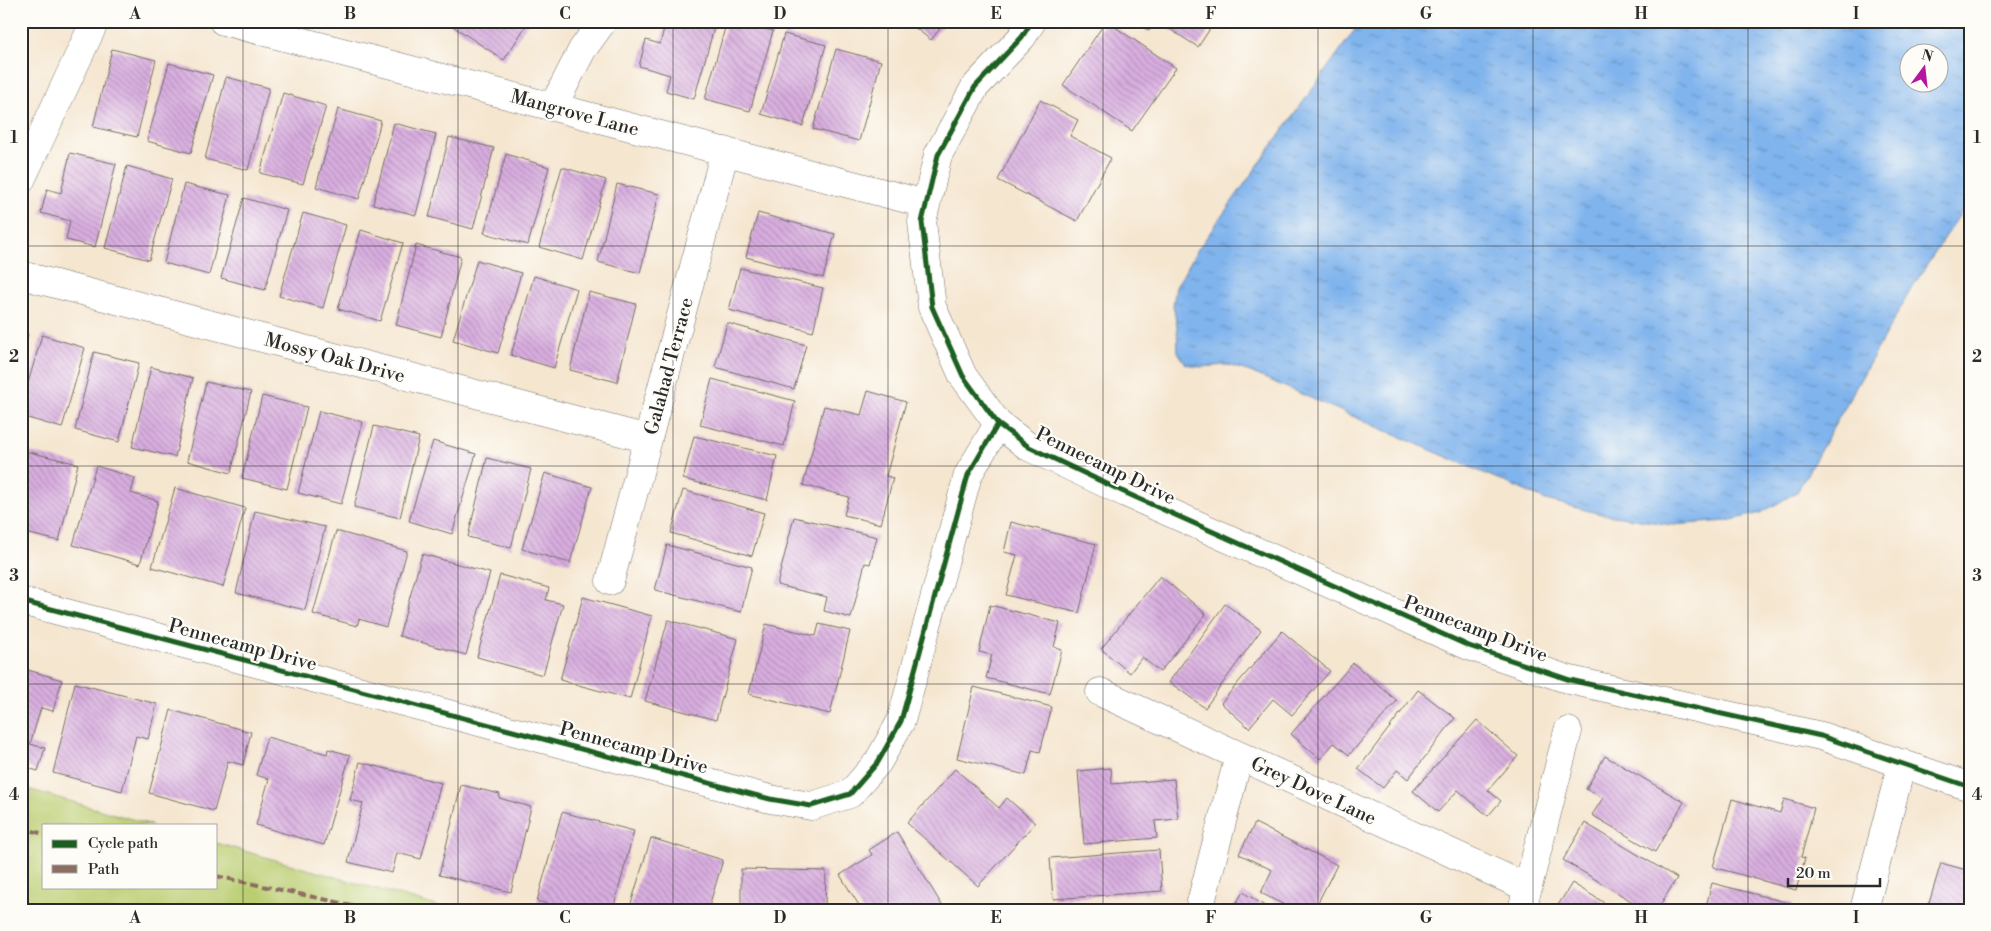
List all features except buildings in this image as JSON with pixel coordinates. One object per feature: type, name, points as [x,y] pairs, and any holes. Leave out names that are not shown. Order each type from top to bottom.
[{"type":"street","points":[[21,180],[95,21]]},
{"type":"street","name":"Mangrove Lane","points":[[223,21],[926,204]]},
{"type":"street","points":[[553,107],[582,50],[602,21]]},
{"type":"street","name":"Pennecamp Drive","points":[[1032,21],[1022,37],[975,86],[938,155],[922,222],[932,307],[963,376],[998,424],[1029,447],[1126,493],[1469,646],[1570,680],[1822,736],[1970,787]]},
{"type":"street","name":"Galahad Terrace","points":[[610,581],[725,151]]},
{"type":"street","name":"Mossy Oak Drive","points":[[21,275],[648,439]]},
{"type":"street","name":"Pennecamp Drive","points":[[21,601],[770,798],[811,806],[850,794],[878,762],[901,721],[968,476],[998,424]]},
{"type":"street","name":"Grey Dove Lane","points":[[1100,692],[1238,756],[1525,899]]},
{"type":"street","points":[[1525,899],[1568,731]]},
{"type":"street","points":[[1199,910],[1238,756]]},
{"type":"street","points":[[1864,910],[1902,763]]},
{"type":"green space","points":[[21,787],[149,824],[42,824],[42,888],[218,888],[218,844],[451,910],[21,910]]},
{"type":"water","points":[[1361,21],[1970,21],[1970,199],[1910,291],[1797,492],[1761,513],[1727,521],[1672,525],[1601,514],[1546,500],[1248,371],[1227,365],[1200,367],[1186,364],[1178,352],[1177,326],[1173,305],[1176,287],[1196,252]]},
{"type":"marked path","points":[[21,828],[42,833]]},
{"type":"marked path","points":[[218,876],[374,910]]},
{"type":"cycle path","points":[[1032,21],[1022,37],[975,87],[938,155],[922,222],[932,307],[963,376],[998,424],[1029,447],[1126,493],[1469,646],[1570,680],[1821,736],[1970,787]]},
{"type":"cycle path","points":[[21,601],[770,799],[811,806],[850,794],[878,762],[901,721],[968,475],[998,424]]}]
